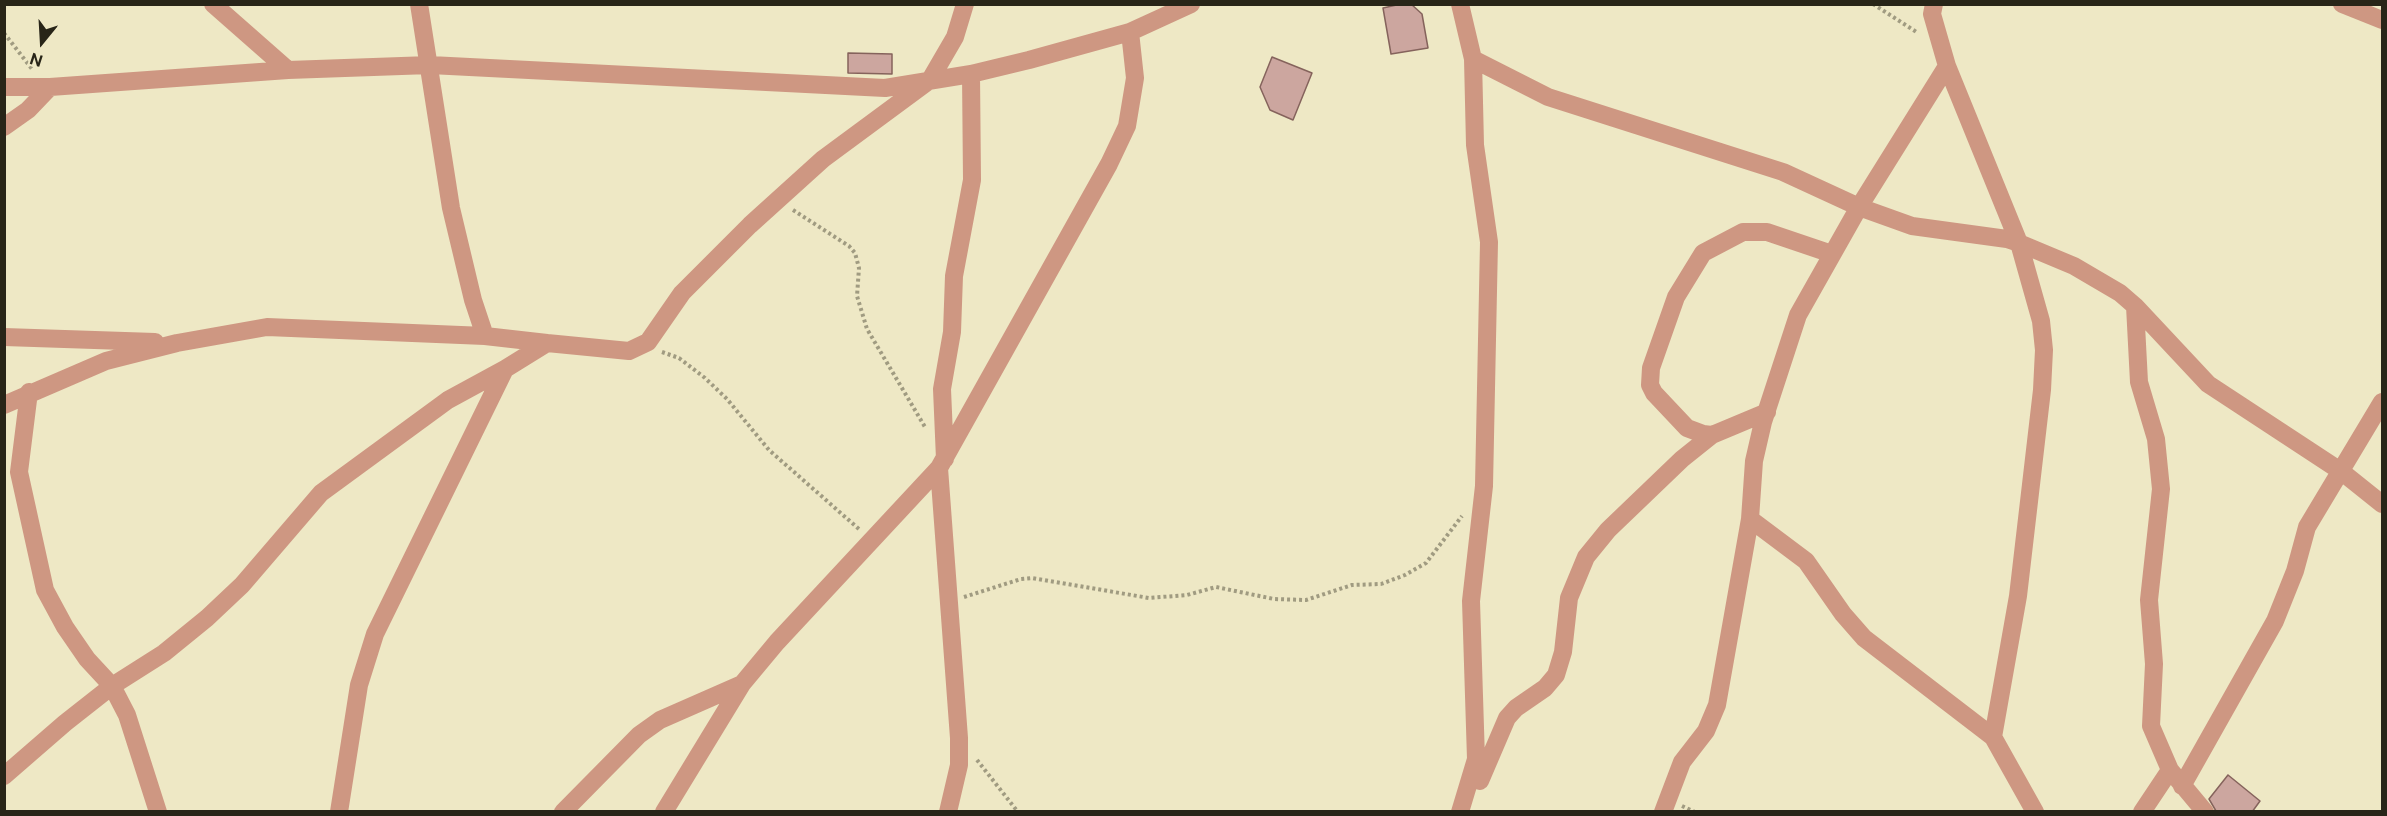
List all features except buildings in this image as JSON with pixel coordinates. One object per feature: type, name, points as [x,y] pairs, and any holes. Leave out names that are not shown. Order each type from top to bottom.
[{"type":"street","points":[[419,4],[452,208],[473,300],[485,336]]},
{"type":"street","points":[[4,405],[29,392],[106,361],[177,343],[267,327],[292,326],[485,336],[617,351],[640,348],[648,342],[692,282],[777,200],[849,139],[930,80],[955,37],[965,4]]},
{"type":"street","points":[[4,87],[47,87],[288,70],[430,65],[885,88],[971,74],[1130,32],[1191,4]]},
{"type":"street","points":[[1460,4],[1473,59],[1475,145],[1489,242],[1484,486],[1471,601],[1477,747],[1468,790],[1460,812]]},
{"type":"street","points":[[1934,4],[1932,14],[1947,66],[2019,243],[2041,321],[2044,350],[2042,390],[2018,596],[1993,737]]},
{"type":"street","points":[[2342,4],[2382,20]]},
{"type":"street","points":[[214,5],[288,70]]},
{"type":"street","points":[[664,812],[742,684],[777,642],[942,463],[1110,164],[1127,126],[1135,78],[1130,32]]},
{"type":"street","points":[[1473,59],[1548,97],[1783,172],[1859,207],[1912,226],[2007,239],[2074,266],[2120,293],[2135,306],[2208,384],[2342,472],[2382,504]]},
{"type":"street","points":[[1663,812],[1682,762],[1706,731],[1717,705],[1750,519],[1754,461],[1798,315],[1859,207],[1947,66]]},
{"type":"street","points":[[948,812],[959,765],[959,738],[948,603],[942,463],[942,388],[952,332],[954,276],[972,180],[971,74]]},
{"type":"street","points":[[4,127],[28,110],[47,87]]},
{"type":"street","points":[[1712,435],[1702,435],[1687,428],[1650,386],[1651,368],[1667,321],[1687,278],[1711,247],[1743,232],[1754,230],[1767,232],[1832,254]]},
{"type":"street","points":[[2135,306],[2139,382],[2156,439],[2161,480],[2149,600],[2154,664],[2151,726],[2170,770],[2205,812]]},
{"type":"street","points":[[4,337],[177,343]]},
{"type":"street","points":[[4,776],[64,723],[112,686],[164,653],[207,618],[242,585],[321,493],[448,400],[547,343]]},
{"type":"street","points":[[339,812],[359,685],[375,634],[505,369]]},
{"type":"street","points":[[29,392],[19,472],[45,590],[55,611],[87,659],[112,686],[130,722],[158,812]]},
{"type":"street","points":[[2182,786],[2271,629],[2295,572],[2307,527],[2382,402]]},
{"type":"street","points":[[1468,790],[1480,780],[1507,718],[1516,708],[1545,688],[1556,675],[1563,651],[1569,598],[1591,550],[1682,459],[1712,435],[1767,412]]},
{"type":"street","points":[[1750,519],[1797,552],[1843,614],[1864,638],[1993,737],[2035,812]]},
{"type":"street","points":[[563,812],[639,735],[660,720],[742,684]]},
{"type":"street","points":[[2142,812],[2170,770]]},
{"type":"path","points":[[1873,4],[1941,48]]},
{"type":"path","points":[[4,33],[47,87]]},
{"type":"path","points":[[777,200],[849,246],[855,253],[859,268],[857,296],[867,329],[936,446],[942,463]]},
{"type":"path","points":[[640,348],[679,358],[705,378],[727,399],[769,450],[872,540]]},
{"type":"path","points":[[948,603],[1006,583],[1032,578],[1149,598],[1187,595],[1216,587],[1274,599],[1306,600],[1352,585],[1381,584],[1405,575],[1426,563],[1465,512]]},
{"type":"path","points":[[959,738],[1018,812]]}]
